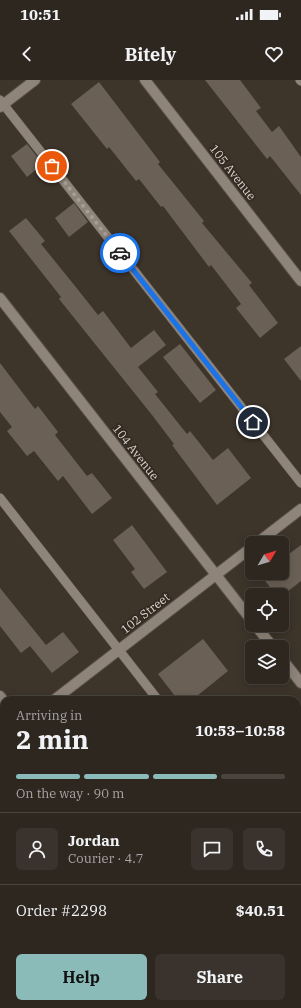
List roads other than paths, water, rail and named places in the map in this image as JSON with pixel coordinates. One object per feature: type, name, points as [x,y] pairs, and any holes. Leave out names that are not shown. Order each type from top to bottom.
[{"type":"street","points":[[1,104],[35,80]]},
{"type":"street","name":"105 Avenue","points":[[145,80],[301,280]]},
{"type":"street","name":"104 Avenue","points":[[0,298],[245,612]]},
{"type":"street","points":[[266,536],[301,509]]},
{"type":"street","name":"102 Street","points":[[59,696],[245,552]]},
{"type":"street","points":[[261,632],[267,640]]},
{"type":"street","points":[[289,668],[301,683]]},
{"type":"lane","points":[[1,104],[301,483]]},
{"type":"lane","points":[[0,498],[155,696]]}]
